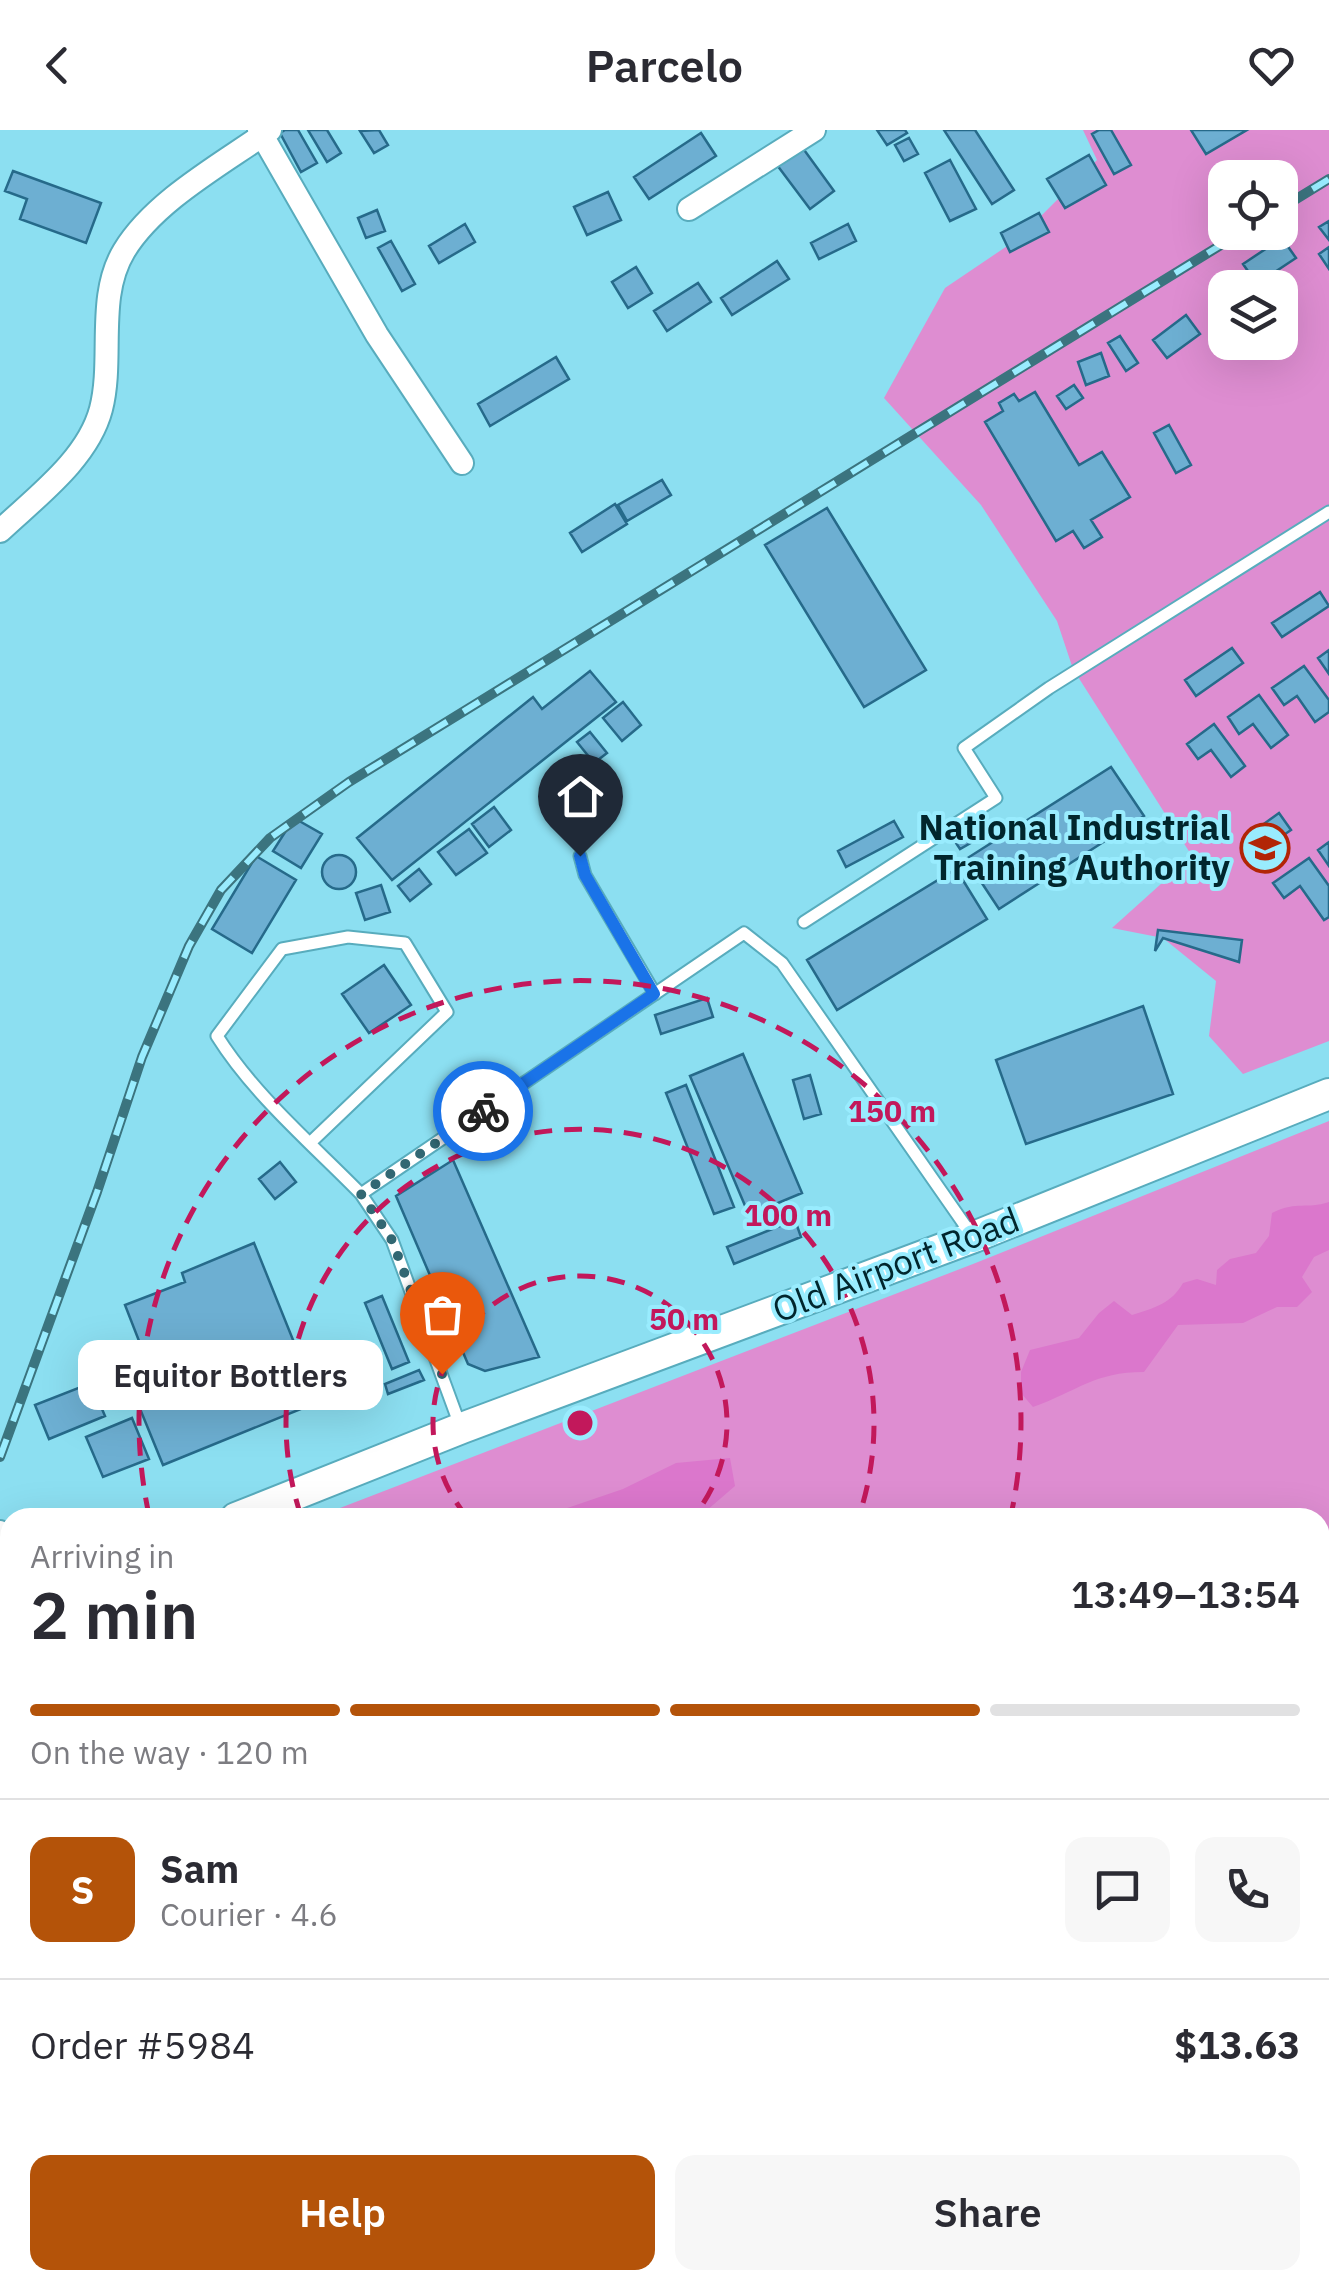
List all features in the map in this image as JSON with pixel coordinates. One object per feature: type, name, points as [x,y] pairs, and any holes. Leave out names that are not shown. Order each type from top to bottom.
[{"type":"main road","name":"Old Airport Road","points":[[261,1508],[462,1428],[974,1238],[1329,1094]]},
{"type":"street","points":[[689,209],[814,130]]},
{"type":"street","points":[[0,531],[66,468],[89,438],[101,410],[113,283],[121,255],[158,210],[264,132],[377,336],[462,463]]},
{"type":"lane","points":[[804,922],[996,798],[964,748],[1048,688],[1329,512]]},
{"type":"lane","points":[[580,856],[585,875],[654,994]]},
{"type":"lane","points":[[361,1194],[744,933],[782,963],[974,1238]]},
{"type":"lane","points":[[311,1142],[447,1012],[405,943],[348,937],[282,949],[217,1036],[232,1060],[361,1194],[392,1240],[462,1428]]},
{"type":"shaded area","points":[[1083,130],[1329,130],[1329,1041],[1243,1074],[1209,1036],[1216,981],[1163,938],[1112,928],[1192,856],[1073,669],[1057,621],[981,505],[884,398],[945,288],[1019,238],[1097,160]]},
{"type":"shaded area","points":[[1329,1121],[1329,1508],[340,1508],[973,1264]]},
{"type":"shaded area","points":[[1329,1202],[1329,1250],[1314,1257],[1302,1277],[1312,1292],[1297,1307],[1277,1307],[1243,1323],[1178,1325],[1144,1372],[1099,1379],[1033,1407],[1021,1393],[1021,1372],[1030,1350],[1079,1338],[1114,1301],[1132,1315],[1167,1301],[1183,1283],[1197,1279],[1216,1285],[1217,1270],[1230,1259],[1256,1253],[1269,1236],[1272,1213]]},
{"type":"shaded area","points":[[730,1458],[735,1486],[709,1508],[567,1508],[623,1489],[676,1463]]},
{"type":"building","points":[[298,130],[317,163],[301,172],[280,133]]},
{"type":"building","points":[[308,130],[327,130],[341,153],[327,162]]},
{"type":"building","points":[[379,130],[388,145],[374,153],[360,131]]},
{"type":"building","points":[[877,130],[905,130],[907,133],[887,145]]},
{"type":"building","points":[[944,130],[975,130],[1014,190],[992,204]]},
{"type":"building","points":[[1111,130],[1131,165],[1114,174],[1092,134]]},
{"type":"building","points":[[1191,130],[1247,130],[1206,154]]},
{"type":"building","points":[[701,133],[716,156],[649,199],[634,177]]},
{"type":"building","points":[[909,138],[918,154],[904,161],[895,145]]},
{"type":"building","points":[[802,147],[834,191],[810,209],[777,165]]},
{"type":"building","points":[[1089,155],[1106,185],[1065,208],[1047,179]]},
{"type":"building","points":[[950,160],[976,209],[950,221],[925,173]]},
{"type":"building","points":[[13,171],[101,203],[86,243],[20,219],[27,199],[5,191]]},
{"type":"building","points":[[608,192],[621,220],[587,235],[574,207]]},
{"type":"building","points":[[377,210],[385,231],[366,238],[358,218]]},
{"type":"building","points":[[1039,213],[1049,232],[1010,252],[1001,233]]},
{"type":"building","points":[[1329,221],[1329,240],[1319,227]]},
{"type":"building","points":[[465,224],[475,242],[439,263],[429,246]]},
{"type":"building","points":[[848,224],[856,241],[819,259],[811,243]]},
{"type":"building","points":[[391,241],[415,284],[402,291],[378,248]]},
{"type":"building","points":[[1329,247],[1329,269],[1319,254]]},
{"type":"building","points":[[1264,250],[1290,250],[1296,258],[1278,270],[1247,270],[1243,264]]},
{"type":"building","points":[[777,261],[789,279],[732,315],[721,298]]},
{"type":"building","points":[[636,267],[652,293],[628,308],[612,282]]},
{"type":"building","points":[[698,283],[711,302],[667,331],[654,311]]},
{"type":"building","points":[[1186,315],[1200,334],[1167,358],[1153,340]]},
{"type":"building","points":[[1120,336],[1138,363],[1126,371],[1108,343]]},
{"type":"building","points":[[1101,353],[1109,376],[1086,385],[1078,362]]},
{"type":"building","points":[[556,357],[569,379],[490,426],[478,404]]},
{"type":"building","points":[[1074,385],[1083,398],[1066,409],[1057,396]]},
{"type":"building","points":[[1035,392],[1079,465],[1102,452],[1130,497],[1091,520],[1102,537],[1084,548],[1073,531],[1056,541],[985,422],[1003,411],[999,403],[1014,394],[1019,401]]},
{"type":"building","points":[[1169,425],[1191,465],[1176,473],[1154,433]]},
{"type":"building","points":[[662,480],[671,495],[627,521],[618,505]]},
{"type":"building","points":[[615,504],[627,524],[582,552],[570,533]]},
{"type":"building","points":[[827,508],[926,670],[864,707],[765,545]]},
{"type":"building","points":[[1320,592],[1329,606],[1282,637],[1272,623]]},
{"type":"building","points":[[1232,648],[1243,663],[1196,696],[1185,680]]},
{"type":"building","points":[[1329,650],[1329,674],[1318,658]]},
{"type":"building","points":[[1304,666],[1329,700],[1329,712],[1315,722],[1297,696],[1284,705],[1272,688]]},
{"type":"building","points":[[590,671],[616,702],[392,880],[357,838],[533,697],[542,709]]},
{"type":"building","points":[[1259,695],[1288,735],[1271,748],[1253,724],[1239,734],[1228,717]]},
{"type":"building","points":[[623,702],[641,725],[622,741],[603,718]]},
{"type":"building","points":[[1214,724],[1245,766],[1231,777],[1211,750],[1198,759],[1187,744]]},
{"type":"building","points":[[590,732],[607,753],[594,763],[577,742]]},
{"type":"building","points":[[1111,767],[1144,816],[999,909],[966,859]]},
{"type":"building","points":[[494,807],[511,830],[489,847],[472,824]]},
{"type":"building","points":[[1279,813],[1291,830],[1255,855],[1243,839]]},
{"type":"building","points":[[294,818],[322,834],[301,868],[273,851]]},
{"type":"building","points":[[894,821],[903,837],[846,867],[838,851]]},
{"type":"building","points":[[975,827],[981,837],[960,849],[954,840]]},
{"type":"building","points":[[469,829],[487,853],[456,875],[438,852]]},
{"type":"building","points":[[1329,842],[1329,866],[1318,850]]},
{"type":"building","points":[[339,855],[351,860],[356,872],[351,884],[339,889],[327,884],[322,872],[327,860]]},
{"type":"building","points":[[256,856],[296,880],[252,953],[212,929]]},
{"type":"building","points":[[1309,858],[1329,886],[1329,917],[1324,920],[1300,886],[1284,898],[1273,883]]},
{"type":"building","points":[[419,869],[431,884],[410,901],[398,886]]},
{"type":"building","points":[[956,869],[987,919],[837,1010],[807,960]]},
{"type":"building","points":[[381,885],[390,912],[365,920],[356,893]]},
{"type":"building","points":[[1158,930],[1242,940],[1239,962],[1163,938],[1155,951]]},
{"type":"building","points":[[384,965],[411,1005],[369,1033],[342,994]]},
{"type":"building","points":[[707,998],[713,1017],[661,1034],[655,1015]]},
{"type":"building","points":[[1143,1006],[1173,1094],[1026,1144],[996,1060]]},
{"type":"building","points":[[743,1054],[802,1193],[749,1215],[690,1076]]},
{"type":"building","points":[[810,1075],[821,1114],[804,1119],[793,1080]]},
{"type":"building","points":[[686,1085],[734,1207],[714,1214],[666,1093]]},
{"type":"building","points":[[453,1160],[539,1357],[485,1371],[468,1364],[396,1196]]},
{"type":"building","points":[[280,1162],[296,1182],[275,1199],[259,1179]]},
{"type":"building","points":[[795,1220],[801,1237],[734,1264],[727,1247]]},
{"type":"building","points":[[254,1243],[318,1402],[163,1465],[118,1355],[141,1346],[125,1305],[185,1282],[182,1273]]},
{"type":"building","points":[[382,1296],[409,1362],[392,1369],[365,1303]]},
{"type":"building","points":[[419,1370],[424,1380],[388,1394],[385,1384]]},
{"type":"building","points":[[91,1383],[105,1416],[49,1439],[35,1405]]},
{"type":"building","points":[[132,1418],[149,1459],[103,1477],[86,1437]]},
{"type":"railway","points":[[1298,198],[1329,179]]},
{"type":"railway","points":[[0,1457],[142,1057],[189,946],[221,890],[270,838],[349,782],[1213,250]]},
{"type":"way so far","points":[[442,1374],[392,1240],[361,1194],[483,1111]]},
{"type":"place","name":"National Industrial Training Authority","points":[[1265,848]]},
{"type":"place","name":"Equitor Bottlers","points":[[442,1374]]},
{"type":"route","points":[[483,1111],[654,994],[585,875],[580,856]]}]
